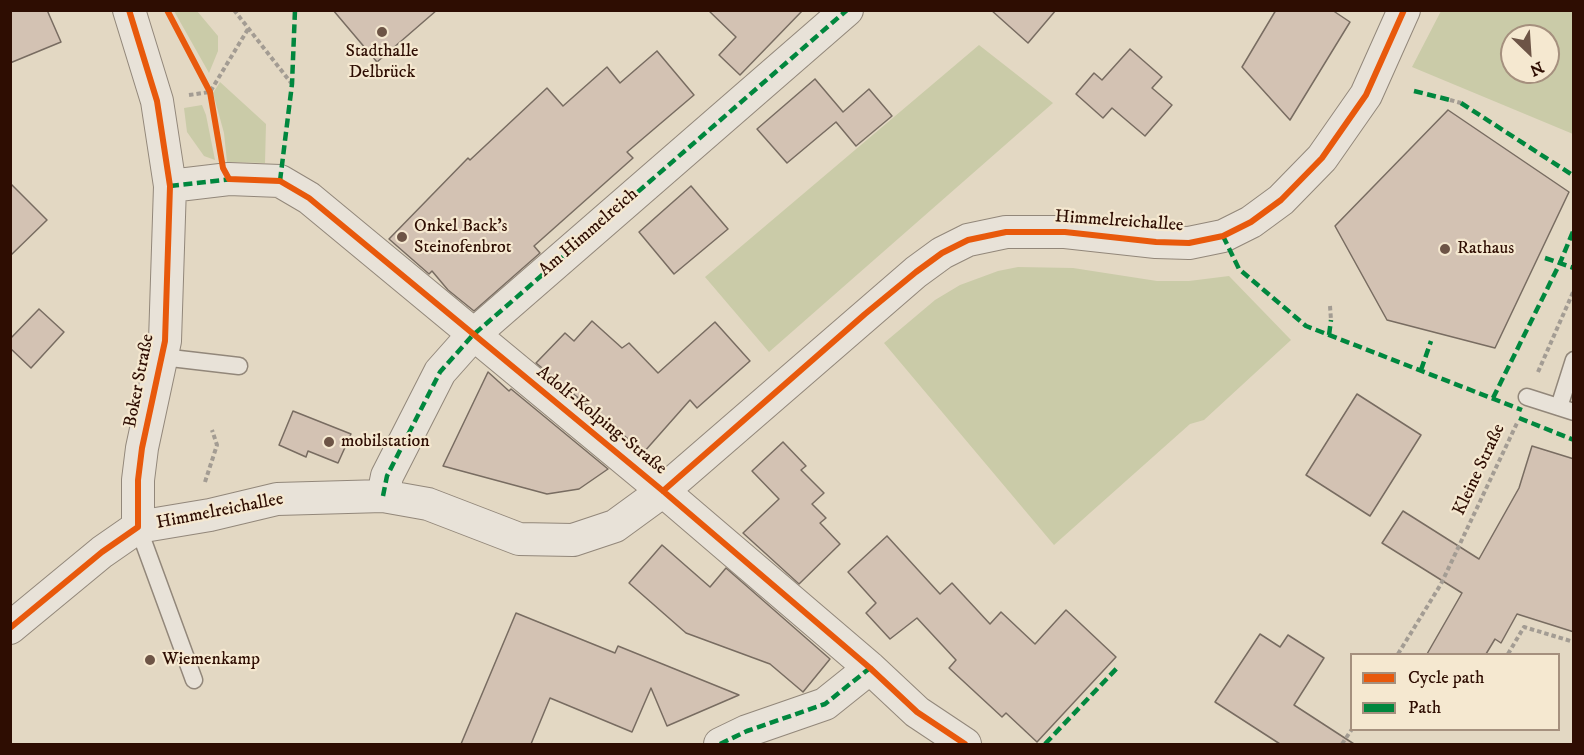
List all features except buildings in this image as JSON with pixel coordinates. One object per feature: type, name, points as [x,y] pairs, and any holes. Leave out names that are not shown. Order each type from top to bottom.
[{"type":"street","name":"Boker Straße","points":[[129,10],[157,101],[170,186],[165,341],[142,448],[138,480],[138,527]]},
{"type":"street","name":"Am Himmelreich","points":[[383,496],[387,477],[440,372],[472,336],[847,10]]},
{"type":"street","name":"Himmelreichallee","points":[[138,527],[210,515],[277,499],[383,496],[428,504],[519,538],[573,540],[615,526],[663,491],[899,286],[942,253],[968,240],[1006,232],[1065,232],[1156,242],[1189,243],[1223,236],[1251,222],[1281,200],[1322,158],[1366,95],[1404,10]]},
{"type":"street","name":"Adolf-Kolping-Straße","points":[[170,186],[229,179],[280,182],[309,198],[472,336],[663,491],[870,668],[916,712],[965,744]]},
{"type":"street","points":[[10,628],[102,552],[138,527]]},
{"type":"street","points":[[720,744],[747,731],[825,704],[870,668]]},
{"type":"lane","points":[[162,357],[239,366]]},
{"type":"lane","points":[[1527,397],[1567,409],[1574,360]]},
{"type":"lane","points":[[138,527],[194,680]]},
{"type":"path","points":[[234,10],[292,84]]},
{"type":"path","points":[[182,96],[210,92],[248,28]]},
{"type":"path","points":[[1450,100],[1461,103]]},
{"type":"path","points":[[1330,306],[1331,321]]},
{"type":"path","points":[[204,486],[217,445],[212,430]]},
{"type":"path","points":[[1509,653],[1524,627],[1574,642]]},
{"type":"path","points":[[1342,744],[1351,731]]},
{"type":"green space","points":[[174,11],[197,11],[218,36],[218,51],[209,73]]},
{"type":"green space","points":[[1441,11],[1573,11],[1573,134],[1412,67]]},
{"type":"green space","points":[[979,45],[1053,103],[769,352],[705,277]]},
{"type":"green space","points":[[220,82],[266,124],[265,163],[227,162],[224,133],[213,93]]},
{"type":"green space","points":[[202,105],[215,160],[204,156],[187,132],[184,108]]},
{"type":"green space","points":[[1018,267],[1073,268],[1157,281],[1189,281],[1229,276],[1291,340],[1204,420],[1190,424],[1054,545],[884,343],[935,300],[960,285],[998,271]]},
{"type":"marked path","points":[[280,181],[292,84],[295,10]]},
{"type":"marked path","points":[[383,496],[387,476],[440,372],[472,336],[847,10]]},
{"type":"marked path","points":[[1414,91],[1450,100]]},
{"type":"marked path","points":[[1461,103],[1574,176]]},
{"type":"marked path","points":[[170,186],[232,179]]},
{"type":"marked path","points":[[1493,398],[1560,263],[1574,229]]},
{"type":"marked path","points":[[1223,236],[1239,269],[1306,326],[1522,410]]},
{"type":"marked path","points":[[1545,258],[1574,268]]},
{"type":"marked path","points":[[1329,335],[1331,320]]},
{"type":"marked path","points":[[1421,370],[1431,341]]},
{"type":"marked path","points":[[1519,418],[1574,440]]},
{"type":"marked path","points":[[1045,744],[1118,667]]},
{"type":"marked path","points":[[720,744],[747,731],[825,704],[870,668]]},
{"type":"cycle path","points":[[10,628],[102,552],[138,527],[138,480],[142,448],[165,341],[170,186],[157,101],[129,10]]},
{"type":"cycle path","points":[[167,10],[210,92],[223,168],[229,179],[280,181],[309,198],[663,491],[870,668],[917,712],[965,744]]},
{"type":"cycle path","points":[[663,491],[916,272],[942,253],[968,240],[1006,232],[1065,232],[1156,242],[1189,243],[1223,236],[1251,222],[1281,200],[1322,158],[1366,95],[1404,10]]},
{"type":"place","name":"Stadthalle Delbrück","points":[[382,32]]},
{"type":"place","name":"Onkel Back's Steinofenbrot","points":[[402,237]]},
{"type":"place","name":"Rathaus","points":[[1445,249]]},
{"type":"place","name":"mobilstation","points":[[329,442]]},
{"type":"place","name":"Wiemenkamp","points":[[150,660]]}]
